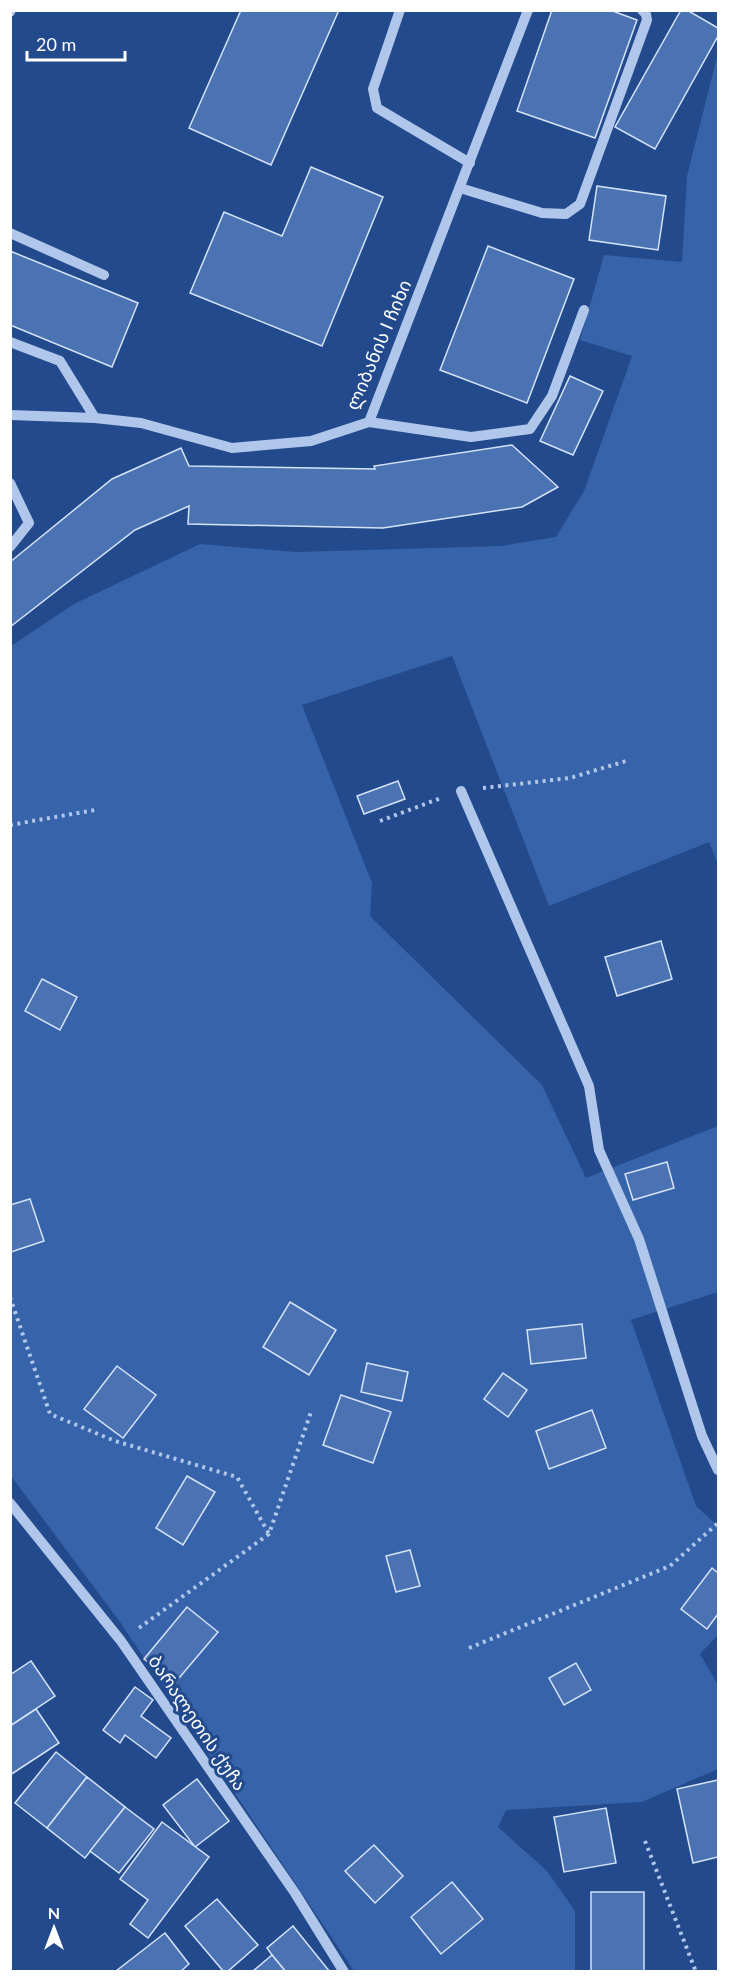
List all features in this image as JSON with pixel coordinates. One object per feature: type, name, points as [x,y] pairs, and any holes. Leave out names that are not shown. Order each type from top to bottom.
[{"type":"street","points":[[400,10],[373,89],[376,108],[470,163]]},
{"type":"street","name":"ლიბანის I ჩიხი","points":[[10,415],[95,418],[141,423],[232,448],[311,441],[369,422],[528,10]]},
{"type":"street","points":[[460,188],[542,213],[566,214],[580,204],[647,20],[642,10]]},
{"type":"street","points":[[10,233],[104,275]]},
{"type":"street","points":[[369,422],[471,437],[530,429],[552,396],[584,310]]},
{"type":"street","points":[[10,342],[60,361],[95,418]]},
{"type":"street","points":[[10,483],[29,523],[10,548]]},
{"type":"street","points":[[461,791],[589,1086],[599,1150],[639,1239],[702,1436],[718,1470]]},
{"type":"street","name":"ბარალეთის ქუჩა","points":[[10,1503],[121,1641],[295,1893],[344,1971]]},
{"type":"path","points":[[380,821],[461,791],[570,778],[626,761]]},
{"type":"path","points":[[10,825],[94,810]]},
{"type":"path","points":[[10,1297],[50,1414],[115,1442],[237,1477],[269,1534]]},
{"type":"path","points":[[121,1641],[269,1534],[311,1412]]},
{"type":"path","points":[[470,1648],[670,1566],[718,1523]]},
{"type":"path","points":[[645,1841],[696,1971]]},
{"type":"shaded area","points":[[718,53],[718,864],[709,842],[549,906],[452,656],[302,705],[372,883],[370,916],[542,1085],[586,1178],[718,1126],[718,1292],[631,1320],[696,1506],[718,1526],[718,1635],[700,1654],[718,1685],[718,1769],[642,1802],[506,1810],[498,1827],[547,1871],[575,1911],[575,1971],[354,1971],[120,1622],[11,1476],[11,646],[74,604],[200,544],[296,552],[501,546],[556,537],[584,491],[632,356],[580,340],[604,255],[682,262],[687,176]]},
{"type":"building","points":[[241,10],[339,10],[271,165],[189,128]]},
{"type":"building","points":[[552,10],[610,10],[637,20],[595,138],[517,111]]},
{"type":"building","points":[[681,10],[687,10],[718,28],[718,36],[655,149],[615,127]]},
{"type":"building","points":[[311,167],[383,197],[322,346],[190,293],[224,212],[282,236]]},
{"type":"building","points":[[597,186],[666,196],[658,250],[589,240]]},
{"type":"building","points":[[488,246],[574,279],[527,403],[440,370]]},
{"type":"building","points":[[10,251],[138,303],[112,367],[10,325]]},
{"type":"building","points":[[570,376],[603,391],[573,455],[540,441]]},
{"type":"building","points":[[512,445],[558,487],[522,507],[383,528],[188,524],[189,506],[135,530],[10,627],[10,562],[112,479],[181,448],[189,466],[375,469],[374,466]]},
{"type":"building","points":[[398,781],[405,799],[364,814],[357,796]]},
{"type":"building","points":[[661,941],[672,979],[617,996],[605,957]]},
{"type":"building","points":[[42,979],[77,997],[60,1030],[25,1011]]},
{"type":"building","points":[[667,1162],[674,1188],[633,1200],[625,1174]]},
{"type":"building","points":[[30,1199],[44,1241],[11,1252],[10,1205]]},
{"type":"building","points":[[290,1302],[336,1330],[309,1375],[263,1347]]},
{"type":"building","points":[[582,1324],[586,1358],[531,1364],[527,1330]]},
{"type":"building","points":[[367,1363],[408,1372],[402,1401],[361,1392]]},
{"type":"building","points":[[117,1366],[156,1395],[123,1438],[84,1409]]},
{"type":"building","points":[[503,1373],[527,1390],[508,1417],[484,1399]]},
{"type":"building","points":[[341,1395],[391,1412],[373,1463],[323,1445]]},
{"type":"building","points":[[592,1410],[606,1448],[549,1469],[536,1431]]},
{"type":"building","points":[[187,1476],[215,1492],[183,1545],[156,1528]]},
{"type":"building","points":[[410,1550],[420,1586],[396,1592],[386,1556]]},
{"type":"building","points":[[712,1568],[718,1573],[718,1614],[707,1629],[681,1609]]},
{"type":"building","points":[[187,1607],[218,1632],[174,1684],[144,1659]]},
{"type":"building","points":[[31,1661],[55,1696],[10,1726],[10,1675]]},
{"type":"building","points":[[576,1663],[591,1690],[564,1705],[549,1678]]},
{"type":"building","points":[[135,1687],[153,1700],[141,1716],[171,1738],[156,1758],[125,1735],[120,1743],[103,1730]]},
{"type":"building","points":[[36,1709],[59,1743],[10,1775],[10,1726]]},
{"type":"building","points":[[56,1752],[87,1777],[47,1828],[15,1803]]},
{"type":"building","points":[[87,1777],[125,1807],[85,1858],[47,1828]]},
{"type":"building","points":[[197,1779],[229,1821],[195,1847],[163,1805]]},
{"type":"building","points":[[718,1780],[718,1857],[693,1863],[677,1789]]},
{"type":"building","points":[[125,1807],[154,1829],[119,1873],[90,1851]]},
{"type":"building","points":[[606,1808],[616,1863],[564,1872],[554,1817]]},
{"type":"building","points":[[162,1822],[209,1857],[148,1938],[130,1924],[148,1900],[120,1879]]},
{"type":"building","points":[[374,1845],[403,1876],[375,1903],[345,1871]]},
{"type":"building","points":[[452,1882],[483,1919],[441,1954],[411,1917]]},
{"type":"building","points":[[591,1892],[644,1892],[644,1971],[591,1971]]},
{"type":"building","points":[[217,1899],[258,1945],[227,1972],[224,1972],[185,1926]]},
{"type":"building","points":[[293,1926],[330,1972],[286,1972],[272,1955],[267,1948]]},
{"type":"building","points":[[165,1933],[189,1964],[180,1972],[116,1971]]},
{"type":"building","points":[[272,1955],[286,1972],[252,1972]]}]
